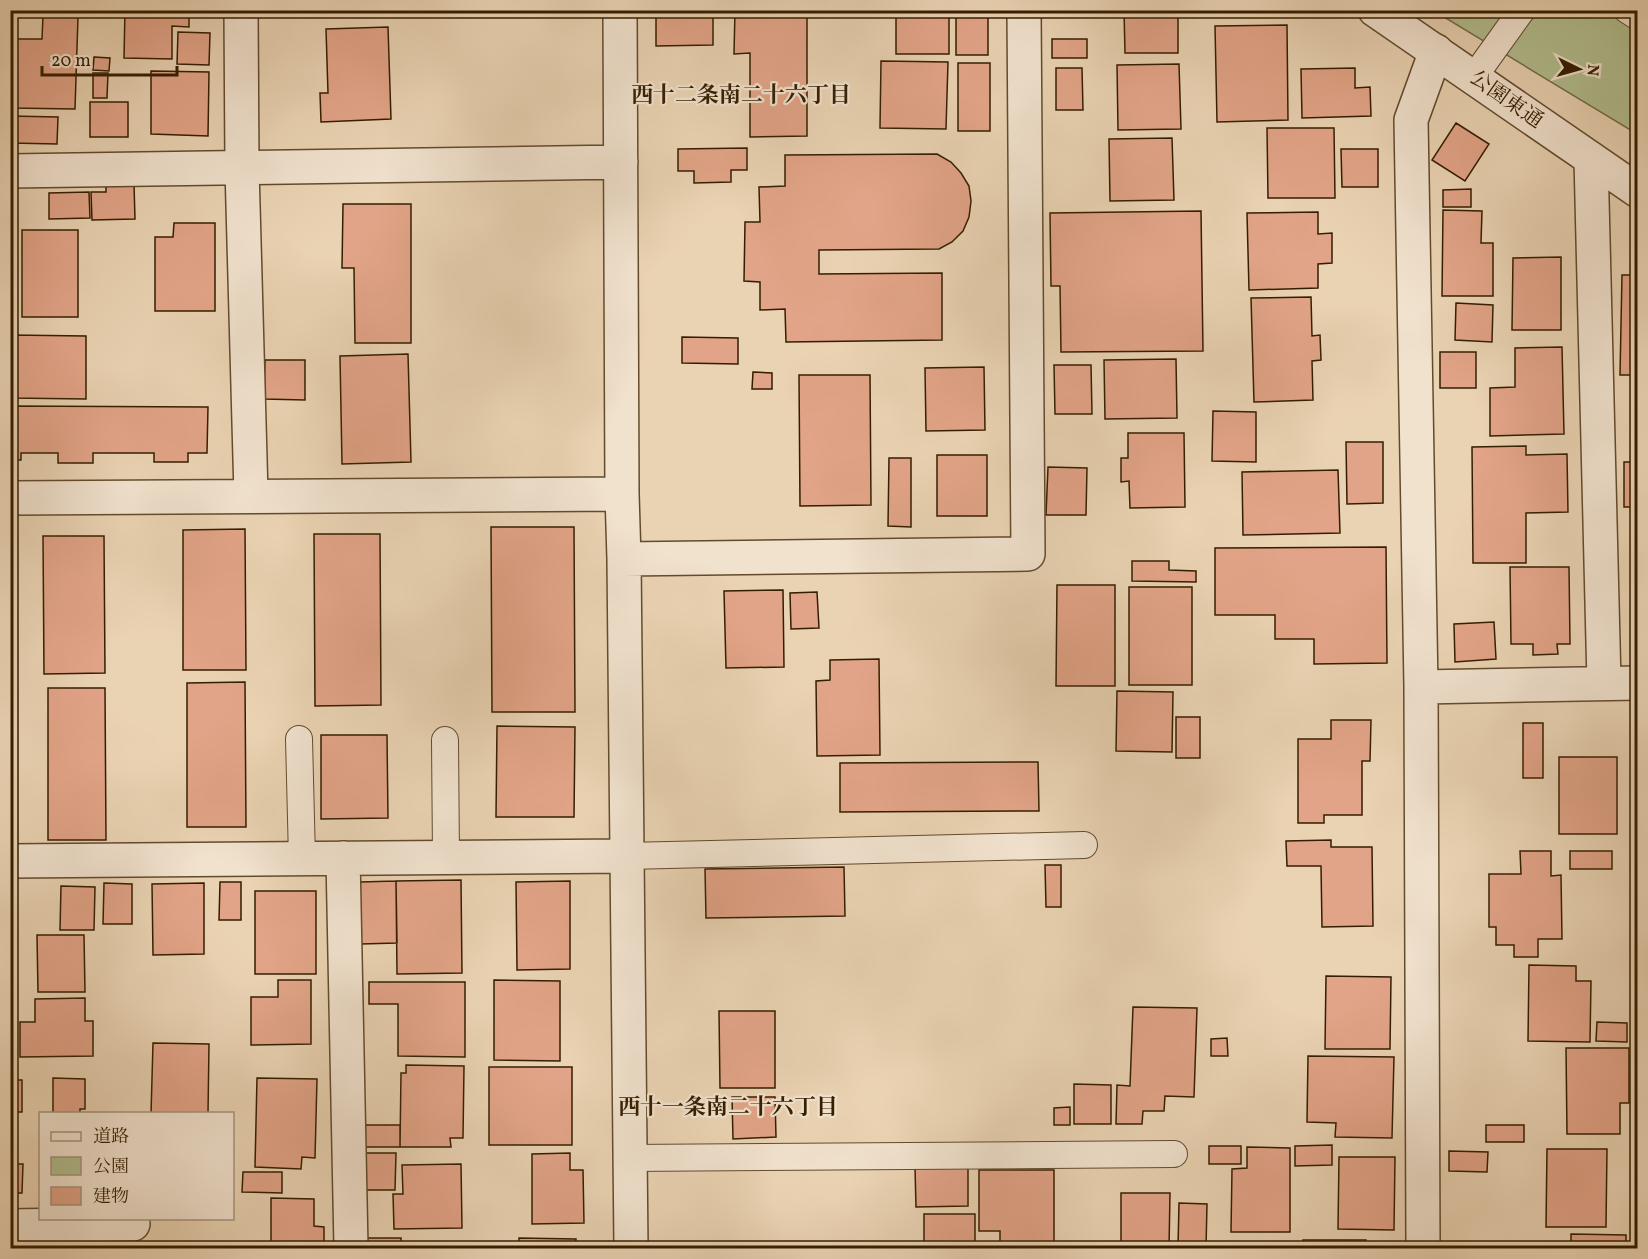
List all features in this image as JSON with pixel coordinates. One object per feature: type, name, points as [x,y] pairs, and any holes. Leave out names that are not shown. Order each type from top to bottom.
[{"type":"street","points":[[241,10],[242,169],[251,495]]},
{"type":"street","points":[[620,10],[622,494],[631,1248]]},
{"type":"street","points":[[624,559],[1028,554],[1024,10]]},
{"type":"street","name":"公園東通","points":[[1375,10],[1638,191]]},
{"type":"street","points":[[1423,1248],[1421,687],[1411,120],[1436,51]]},
{"type":"street","points":[[1591,159],[1604,683]]},
{"type":"street","points":[[10,171],[621,162]]},
{"type":"street","points":[[10,498],[622,494]]},
{"type":"street","points":[[1421,687],[1638,683]]},
{"type":"street","points":[[10,861],[626,856]]},
{"type":"street","points":[[343,858],[351,1248]]},
{"type":"street","points":[[10,1226],[133,1224]]},
{"type":"lane","points":[[1474,77],[1522,10]]},
{"type":"lane","points":[[1627,10],[1638,17]]},
{"type":"lane","points":[[299,739],[302,858]]},
{"type":"lane","points":[[445,740],[447,857]]},
{"type":"lane","points":[[626,856],[1084,845]]},
{"type":"lane","points":[[630,1158],[1174,1154]]},
{"type":"green space","points":[[1434,11],[1637,11],[1637,134]]},
{"type":"building","points":[[125,10],[189,10],[189,27],[172,26],[172,59],[124,58]]},
{"type":"building","points":[[656,10],[713,10],[713,45],[656,46]]},
{"type":"building","points":[[735,10],[807,10],[807,136],[750,137],[750,53],[734,54]]},
{"type":"building","points":[[896,10],[949,10],[949,54],[896,54]]},
{"type":"building","points":[[956,10],[988,10],[988,55],[956,55]]},
{"type":"building","points":[[1124,10],[1178,10],[1178,53],[1125,53]]},
{"type":"building","points":[[43,16],[78,17],[75,109],[10,108],[11,39],[42,39]]},
{"type":"building","points":[[1287,25],[1288,120],[1217,122],[1215,26]]},
{"type":"building","points":[[388,27],[391,119],[321,122],[320,93],[328,93],[326,29]]},
{"type":"building","points":[[178,32],[210,33],[209,65],[177,64]]},
{"type":"building","points":[[1052,39],[1087,39],[1087,58],[1052,58]]},
{"type":"building","points":[[94,57],[110,58],[109,71],[93,70]]},
{"type":"building","points":[[881,61],[948,62],[946,129],[880,128]]},
{"type":"building","points":[[958,63],[990,63],[990,131],[958,131]]},
{"type":"building","points":[[1179,64],[1181,129],[1118,130],[1117,65]]},
{"type":"building","points":[[1056,68],[1082,68],[1083,110],[1056,110]]},
{"type":"building","points":[[1355,68],[1355,88],[1370,87],[1371,116],[1302,118],[1301,69]]},
{"type":"building","points":[[151,71],[209,72],[208,136],[151,134]]},
{"type":"building","points":[[93,73],[108,73],[107,98],[93,98]]},
{"type":"building","points":[[90,102],[128,102],[128,137],[90,137]]},
{"type":"building","points":[[10,116],[58,117],[57,144],[10,143]]},
{"type":"building","points":[[1456,123],[1489,144],[1465,181],[1432,160]]},
{"type":"building","points":[[1267,128],[1334,128],[1335,198],[1268,198]]},
{"type":"building","points":[[1172,138],[1174,200],[1110,201],[1109,139]]},
{"type":"building","points":[[747,148],[747,170],[731,170],[731,182],[694,183],[694,171],[678,171],[678,149]]},
{"type":"building","points":[[1341,149],[1378,149],[1378,187],[1342,187]]},
{"type":"building","points":[[937,154],[951,162],[969,186],[971,201],[969,217],[963,231],[952,242],[939,249],[819,250],[819,274],[942,273],[942,340],[786,342],[785,309],[760,310],[760,282],[744,281],[745,222],[760,222],[759,187],[785,186],[785,155]]},
{"type":"building","points":[[106,184],[134,184],[135,219],[92,220],[91,192],[106,192]]},
{"type":"building","points":[[1471,189],[1471,207],[1443,207],[1443,190]]},
{"type":"building","points":[[89,192],[90,218],[49,219],[49,193]]},
{"type":"building","points":[[343,204],[411,204],[411,343],[355,343],[354,268],[342,268]]},
{"type":"building","points":[[1443,210],[1482,211],[1481,243],[1493,243],[1493,296],[1442,296]]},
{"type":"building","points":[[1201,211],[1203,351],[1061,352],[1060,286],[1051,286],[1050,213]]},
{"type":"building","points":[[1318,212],[1318,234],[1332,233],[1332,263],[1318,264],[1318,288],[1249,290],[1247,213]]},
{"type":"building","points":[[174,223],[215,223],[215,311],[155,311],[155,237],[173,237]]},
{"type":"building","points":[[22,230],[78,230],[78,317],[22,317]]},
{"type":"building","points":[[1561,257],[1561,330],[1512,330],[1513,258]]},
{"type":"building","points":[[1622,275],[1638,275],[1638,375],[1620,375]]},
{"type":"building","points":[[1311,297],[1312,336],[1320,335],[1321,360],[1312,361],[1313,400],[1254,402],[1251,298]]},
{"type":"building","points":[[1456,303],[1493,305],[1492,342],[1455,340]]},
{"type":"building","points":[[10,335],[86,336],[86,399],[10,398]]},
{"type":"building","points":[[682,337],[738,338],[738,364],[682,363]]},
{"type":"building","points":[[1562,347],[1564,434],[1490,436],[1490,388],[1515,387],[1515,348]]},
{"type":"building","points":[[1440,352],[1476,352],[1476,388],[1440,388]]},
{"type":"building","points":[[408,354],[411,462],[342,464],[340,356]]},
{"type":"building","points":[[1176,359],[1177,418],[1105,419],[1104,360]]},
{"type":"building","points":[[265,360],[305,360],[305,400],[264,399]]},
{"type":"building","points":[[1054,365],[1091,365],[1092,414],[1055,414]]},
{"type":"building","points":[[984,367],[985,430],[926,431],[925,368]]},
{"type":"building","points":[[753,372],[772,373],[772,389],[752,389]]},
{"type":"building","points":[[799,375],[870,375],[871,505],[800,506]]},
{"type":"building","points":[[1632,383],[1638,383],[1638,438],[1632,439]]},
{"type":"building","points":[[10,406],[208,407],[207,453],[188,453],[188,462],[154,462],[154,453],[93,453],[93,463],[58,463],[58,453],[21,453],[21,460],[10,460]]},
{"type":"building","points":[[1213,411],[1256,412],[1256,462],[1212,461]]},
{"type":"building","points":[[1128,433],[1184,433],[1185,507],[1130,508],[1129,481],[1121,482],[1121,458],[1128,458]]},
{"type":"building","points":[[1346,442],[1383,442],[1383,503],[1347,504]]},
{"type":"building","points":[[1526,446],[1526,455],[1567,454],[1568,512],[1526,513],[1526,563],[1473,563],[1472,447]]},
{"type":"building","points":[[937,455],[987,455],[987,516],[937,516]]},
{"type":"building","points":[[889,458],[911,458],[911,527],[888,526]]},
{"type":"building","points":[[1624,462],[1638,462],[1638,507],[1624,507]]},
{"type":"building","points":[[1048,467],[1087,468],[1086,515],[1046,515]]},
{"type":"building","points":[[1338,470],[1340,533],[1243,535],[1242,472]]},
{"type":"building","points":[[491,527],[574,527],[575,712],[492,712]]},
{"type":"building","points":[[245,529],[246,670],[183,670],[183,530]]},
{"type":"building","points":[[314,534],[380,534],[381,705],[315,706]]},
{"type":"building","points":[[43,536],[104,536],[105,673],[44,674]]},
{"type":"building","points":[[1386,547],[1387,663],[1314,664],[1314,639],[1275,639],[1275,615],[1215,615],[1215,548]]},
{"type":"building","points":[[1132,561],[1169,561],[1169,570],[1196,571],[1196,582],[1132,581]]},
{"type":"building","points":[[1510,567],[1569,567],[1570,644],[1557,644],[1558,654],[1533,655],[1533,644],[1511,644]]},
{"type":"building","points":[[1057,585],[1115,585],[1115,686],[1056,686]]},
{"type":"building","points":[[1129,587],[1192,587],[1192,685],[1129,685]]},
{"type":"building","points":[[783,590],[784,667],[726,668],[724,591]]},
{"type":"building","points":[[817,592],[819,628],[791,629],[790,593]]},
{"type":"building","points":[[1494,622],[1496,659],[1455,662],[1454,624]]},
{"type":"building","points":[[879,659],[880,755],[817,756],[816,681],[830,680],[830,660]]},
{"type":"building","points":[[245,682],[246,827],[187,827],[187,683]]},
{"type":"building","points":[[48,688],[105,688],[106,840],[48,840]]},
{"type":"building","points":[[1117,691],[1173,692],[1172,752],[1116,751]]},
{"type":"building","points":[[1176,717],[1200,717],[1200,758],[1176,758]]},
{"type":"building","points":[[1331,720],[1371,720],[1370,761],[1362,761],[1362,815],[1324,815],[1324,823],[1298,823],[1298,739],[1331,739]]},
{"type":"building","points":[[1523,723],[1543,723],[1543,778],[1523,778]]},
{"type":"building","points":[[497,726],[575,727],[574,817],[496,817]]},
{"type":"building","points":[[321,735],[387,735],[388,818],[321,819]]},
{"type":"building","points":[[1559,757],[1617,757],[1617,834],[1559,834]]},
{"type":"building","points":[[1038,762],[1039,811],[840,812],[840,763]]},
{"type":"building","points":[[1331,840],[1331,847],[1372,847],[1373,926],[1322,927],[1321,866],[1287,866],[1286,841]]},
{"type":"building","points":[[1520,851],[1551,851],[1551,876],[1561,875],[1562,939],[1538,939],[1538,957],[1514,957],[1514,945],[1496,945],[1496,927],[1489,927],[1489,874],[1521,874]]},
{"type":"building","points":[[1570,851],[1612,851],[1612,869],[1570,869]]},
{"type":"building","points":[[1045,865],[1061,865],[1061,907],[1046,907]]},
{"type":"building","points":[[844,867],[845,916],[706,918],[705,869]]},
{"type":"building","points":[[461,880],[462,973],[397,974],[396,881]]},
{"type":"building","points":[[396,881],[397,943],[361,944],[360,882]]},
{"type":"building","points":[[570,881],[570,969],[517,970],[516,882]]},
{"type":"building","points":[[220,882],[241,882],[241,920],[219,920]]},
{"type":"building","points":[[104,883],[132,884],[132,924],[103,924]]},
{"type":"building","points":[[204,883],[204,954],[153,955],[152,884]]},
{"type":"building","points":[[61,886],[95,887],[94,930],[60,930]]},
{"type":"building","points":[[255,891],[316,891],[316,974],[255,974]]},
{"type":"building","points":[[37,935],[84,935],[85,992],[38,992]]},
{"type":"building","points":[[1529,965],[1576,966],[1576,981],[1591,981],[1590,1042],[1528,1041]]},
{"type":"building","points":[[1326,976],[1391,977],[1390,1049],[1325,1049]]},
{"type":"building","points":[[278,980],[311,980],[311,1044],[251,1045],[251,997],[278,997]]},
{"type":"building","points":[[494,980],[560,981],[560,1061],[494,1060]]},
{"type":"building","points":[[369,982],[465,982],[465,1057],[398,1056],[398,1004],[369,1004]]},
{"type":"building","points":[[85,998],[85,1021],[93,1021],[93,1056],[20,1057],[20,1022],[35,1022],[35,999]]},
{"type":"building","points":[[1133,1007],[1197,1008],[1194,1097],[1165,1096],[1164,1111],[1143,1111],[1142,1124],[1116,1124],[1117,1085],[1130,1086]]},
{"type":"building","points":[[719,1011],[775,1011],[775,1088],[720,1088]]},
{"type":"building","points":[[1597,1022],[1627,1023],[1627,1042],[1596,1041]]},
{"type":"building","points":[[1227,1038],[1228,1056],[1211,1056],[1211,1039]]},
{"type":"building","points":[[153,1043],[209,1044],[208,1112],[151,1112]]},
{"type":"building","points":[[1566,1048],[1629,1048],[1629,1103],[1620,1103],[1620,1134],[1567,1134]]},
{"type":"building","points":[[1308,1056],[1394,1057],[1392,1138],[1335,1137],[1336,1123],[1307,1122]]},
{"type":"building","points":[[406,1065],[464,1066],[463,1138],[450,1138],[451,1147],[400,1147],[401,1073],[406,1073]]},
{"type":"building","points":[[489,1067],[572,1067],[572,1145],[489,1145]]},
{"type":"building","points":[[53,1078],[85,1079],[85,1109],[80,1109],[80,1112],[53,1112]]},
{"type":"building","points":[[257,1078],[317,1079],[315,1158],[302,1157],[301,1169],[255,1167]]},
{"type":"building","points":[[10,1080],[22,1080],[22,1112],[17,1112],[16,1164],[23,1164],[22,1193],[10,1193]]},
{"type":"building","points":[[1074,1084],[1111,1085],[1111,1124],[1074,1124]]},
{"type":"building","points":[[732,1097],[775,1097],[776,1137],[733,1139]]},
{"type":"building","points":[[1070,1107],[1070,1125],[1054,1125],[1054,1108]]},
{"type":"building","points":[[358,1125],[400,1125],[400,1147],[358,1147]]},
{"type":"building","points":[[1486,1125],[1524,1125],[1524,1142],[1486,1142]]},
{"type":"building","points":[[1332,1145],[1332,1165],[1295,1166],[1295,1146]]},
{"type":"building","points":[[1209,1146],[1241,1146],[1241,1164],[1209,1164]]},
{"type":"building","points":[[1247,1147],[1290,1148],[1290,1232],[1231,1232],[1232,1169],[1247,1168]]},
{"type":"building","points":[[1547,1149],[1607,1149],[1606,1227],[1546,1227]]},
{"type":"building","points":[[1449,1151],[1488,1152],[1487,1172],[1449,1171]]},
{"type":"building","points":[[363,1153],[396,1153],[395,1190],[363,1190]]},
{"type":"building","points":[[570,1153],[570,1170],[583,1170],[584,1223],[532,1224],[532,1154]]},
{"type":"building","points":[[1339,1157],[1395,1157],[1394,1230],[1338,1229]]},
{"type":"building","points":[[461,1164],[462,1228],[394,1229],[393,1194],[403,1194],[402,1165]]},
{"type":"building","points":[[968,1166],[968,1206],[916,1207],[915,1167]]},
{"type":"building","points":[[979,1170],[1054,1170],[1054,1248],[1000,1248],[1000,1231],[979,1231]]},
{"type":"building","points":[[243,1172],[282,1172],[282,1193],[242,1192]]},
{"type":"building","points":[[1121,1193],[1170,1193],[1169,1248],[1121,1248]]},
{"type":"building","points":[[271,1198],[314,1199],[314,1226],[324,1227],[324,1248],[271,1248]]},
{"type":"building","points":[[1179,1203],[1207,1204],[1206,1248],[1178,1248]]},
{"type":"building","points":[[924,1214],[975,1214],[975,1248],[924,1248]]},
{"type":"building","points":[[1571,1234],[1626,1235],[1626,1248],[1571,1248]]},
{"type":"building","points":[[364,1238],[401,1238],[401,1248],[364,1248]]},
{"type":"building","points":[[519,1238],[576,1239],[575,1248],[519,1248]]},
{"type":"building","points":[[1303,1240],[1366,1240],[1366,1248],[1303,1248]]},
{"type":"building","points":[[465,1247],[465,1248],[408,1248]]},
{"type":"district","name":"西十二条南二十六丁目","points":[[741,96]]},
{"type":"district","name":"西十一条南二十六丁目","points":[[728,1108]]}]
